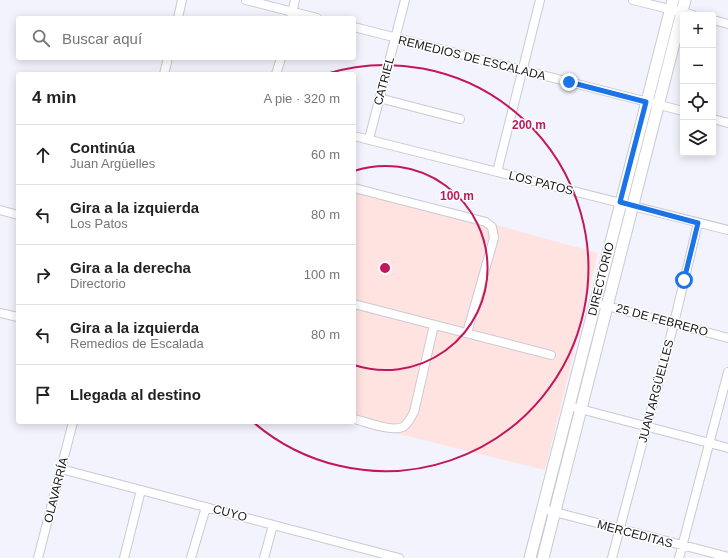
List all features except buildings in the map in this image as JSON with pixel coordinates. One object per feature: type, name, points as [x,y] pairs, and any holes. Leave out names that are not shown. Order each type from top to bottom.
[{"type":"main road","name":"DIRECTORIO","points":[[682,12],[685,0]]},
{"type":"main road","name":"DIRECTORIO","points":[[530,558],[620,202],[672,5]]},
{"type":"main road","name":"DIRECTORIO","points":[[542,558],[680,20]]},
{"type":"street","points":[[178,16],[182,0]]},
{"type":"street","points":[[246,0],[292,15],[295,0]]},
{"type":"street","name":"CATRIEL","points":[[369,139],[405,0]]},
{"type":"street","points":[[497,172],[540,0]]},
{"type":"street","points":[[633,0],[672,5],[682,12]]},
{"type":"street","points":[[716,21],[728,24]]},
{"type":"street","name":"REMEDIOS DE ESCALADA","points":[[356,28],[680,111]]},
{"type":"street","points":[[164,72],[168,60]]},
{"type":"street","points":[[277,72],[280,60]]},
{"type":"street","points":[[379,98],[460,119]]},
{"type":"street","points":[[716,120],[728,123]]},
{"type":"street","name":"LOS PATOS","points":[[356,136],[728,230]]},
{"type":"street","points":[[356,189],[486,222],[492,227],[494,238],[467,333]]},
{"type":"street","points":[[0,210],[16,214]]},
{"type":"street","name":"JUAN ARGÜELLES","points":[[612,558],[674,323],[698,223]]},
{"type":"street","name":"25 DE FEBRERO","points":[[595,303],[728,338]]},
{"type":"street","points":[[356,305],[551,355]]},
{"type":"street","points":[[0,313],[16,317]]},
{"type":"street","points":[[356,420],[392,429],[404,427],[410,420],[414,412],[434,325]]},
{"type":"street","points":[[679,558],[728,372]]},
{"type":"street","points":[[569,406],[728,448]]},
{"type":"street","name":"OLAVARRÍA","points":[[38,558],[72,424]]},
{"type":"street","name":"CUYO","points":[[61,469],[399,558]]},
{"type":"street","points":[[124,558],[141,490]]},
{"type":"street","points":[[191,558],[206,507]]},
{"type":"street","name":"MERCEDITAS","points":[[542,509],[728,557]]},
{"type":"street","points":[[264,558],[273,524]]},
{"type":"shaded area","points":[[356,187],[598,253],[545,470],[356,423]]},
{"type":"green space","points":[[597,314],[599,315],[580,396],[577,396]]},
{"type":"route","points":[[569,82],[646,102],[620,202],[698,223],[684,280]]}]
